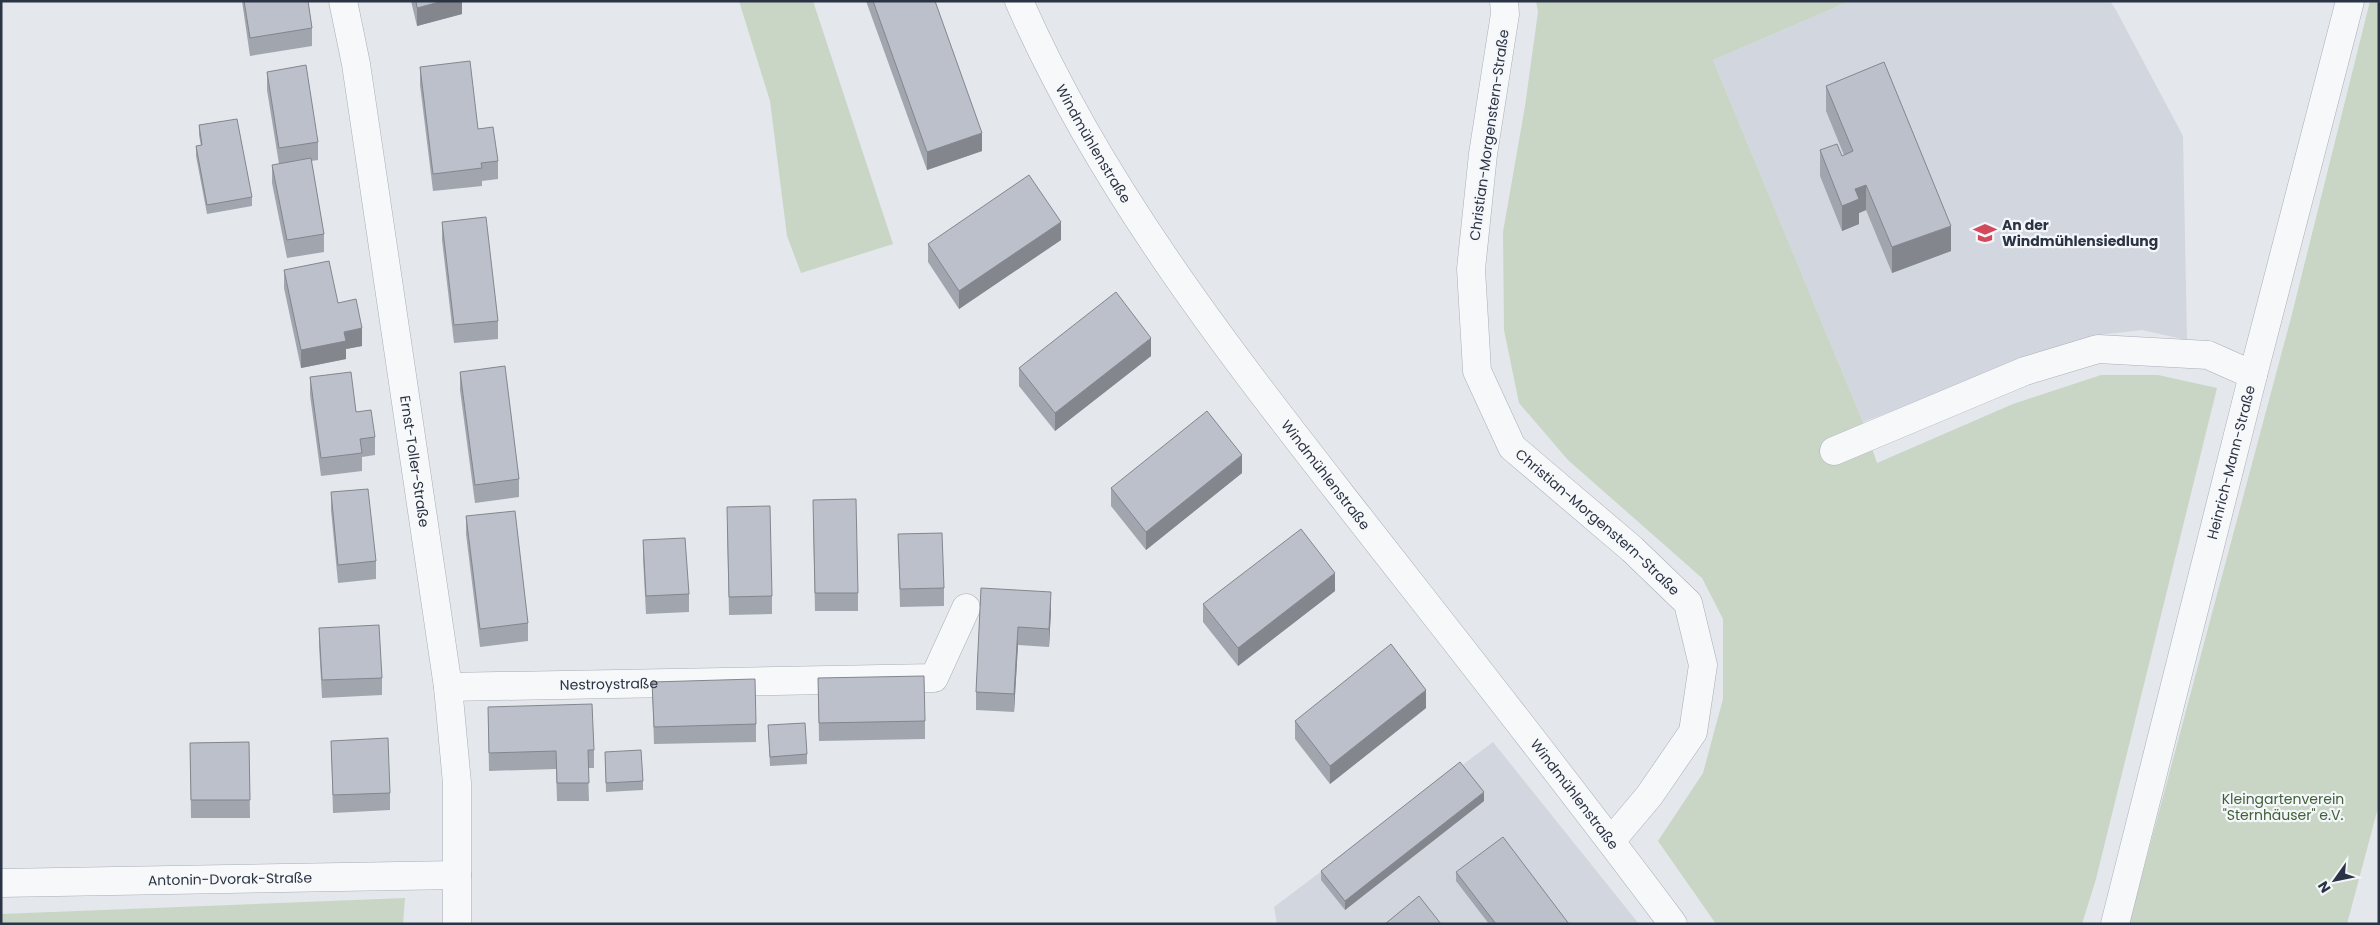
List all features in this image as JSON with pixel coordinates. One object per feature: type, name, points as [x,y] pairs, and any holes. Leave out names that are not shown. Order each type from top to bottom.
[{"type":"street","name":"Ernst-Toller-Straße","points":[[343,1],[359,83],[448,687],[457,783],[458,924]]},
{"type":"street","name":"Windmühlenstraße","points":[[1019,1],[1045,62],[1111,175],[1235,358],[1611,840],[1673,924]]},
{"type":"street","name":"Christian-Morgenstern-Straße","points":[[1504,1],[1505,14],[1483,154],[1471,269],[1476,371],[1512,447],[1632,549],[1688,603],[1703,666],[1693,732],[1649,796],[1611,840]]},
{"type":"street","name":"Heinrich-Mann-Straße","points":[[2115,924],[2253,374],[2350,1]]},
{"type":"street","points":[[1834,452],[2025,371],[2098,349],[2208,355],[2253,374]]},
{"type":"street","name":"Nestroystraße","points":[[448,687],[934,678],[966,608]]},
{"type":"street","name":"Antonin-Dvorak-Straße","points":[[1,883],[457,875]]},
{"type":"shaded area","name":"An der Windmühlensiedlung","points":[[1850,1],[2110,1],[2183,136],[2187,340],[2142,330],[2099,335],[1999,370],[1863,422],[1713,60]]},
{"type":"shaded area","points":[[1493,742],[1639,924],[1277,924],[1274,907]]},
{"type":"green space","points":[[739,1],[813,1],[893,244],[801,273],[787,236],[770,101]]},
{"type":"green space","points":[[1536,1],[1850,1],[1713,60],[1863,422],[1877,463],[2013,404],[2101,375],[2158,375],[2217,388],[2096,879],[2082,924],[1716,924],[1658,841],[1703,773],[1723,699],[1723,619],[1702,578],[1568,460],[1519,403],[1504,330],[1503,232],[1525,106],[1538,12]]},
{"type":"green space","name":"Kleingartenverein \"Sternhäuser\" e.V.","points":[[2370,1],[2379,1],[2379,804],[2347,924],[2129,924],[2292,314]]},
{"type":"green space","points":[[405,898],[403,924],[1,924],[1,914]]},
{"type":"building","points":[[244,1],[308,1],[312,28],[250,38]]},
{"type":"building","points":[[416,1],[443,1],[417,8]]},
{"type":"building","points":[[873,1],[935,1],[982,133],[927,152]]},
{"type":"building","points":[[470,61],[478,129],[493,127],[498,161],[481,163],[482,168],[433,174],[420,67]]},
{"type":"building","points":[[1884,62],[1951,226],[1892,247],[1866,185],[1855,189],[1859,199],[1842,206],[1820,150],[1837,144],[1842,156],[1853,151],[1826,86]]},
{"type":"building","points":[[306,65],[318,142],[279,148],[267,72]]},
{"type":"building","points":[[237,119],[252,197],[207,205],[196,146],[202,145],[199,125]]},
{"type":"building","points":[[311,158],[324,234],[287,240],[272,165]]},
{"type":"building","points":[[1029,175],[1061,222],[959,291],[928,244]]},
{"type":"building","points":[[486,217],[498,321],[454,325],[442,222]]},
{"type":"building","points":[[329,261],[338,303],[356,299],[362,328],[344,332],[346,341],[301,350],[284,270]]},
{"type":"building","points":[[1116,292],[1151,338],[1055,413],[1019,368]]},
{"type":"building","points":[[505,366],[519,479],[475,485],[460,372]]},
{"type":"building","points":[[351,372],[356,412],[371,410],[375,437],[360,439],[362,453],[321,458],[310,377]]},
{"type":"building","points":[[1207,411],[1242,455],[1146,532],[1111,488]]},
{"type":"building","points":[[368,489],[376,561],[338,565],[331,492]]},
{"type":"building","points":[[856,499],[858,593],[815,593],[813,500]]},
{"type":"building","points":[[770,506],[772,596],[729,597],[727,507]]},
{"type":"building","points":[[515,511],[528,623],[480,629],[466,516]]},
{"type":"building","points":[[1301,529],[1335,573],[1238,648],[1203,604]]},
{"type":"building","points":[[942,533],[944,588],[900,589],[898,534]]},
{"type":"building","points":[[685,538],[689,594],[646,596],[643,540]]},
{"type":"building","points":[[981,588],[1051,592],[1049,629],[1018,627],[1014,694],[976,692]]},
{"type":"building","points":[[379,625],[382,678],[322,680],[319,628]]},
{"type":"building","points":[[1391,644],[1426,690],[1330,766],[1295,721]]},
{"type":"building","points":[[924,676],[925,721],[819,723],[818,678]]},
{"type":"building","points":[[755,679],[756,724],[654,727],[652,682]]},
{"type":"building","points":[[592,704],[594,750],[588,750],[589,783],[557,783],[556,751],[489,753],[488,707]]},
{"type":"building","points":[[805,723],[807,754],[770,757],[768,725]]},
{"type":"building","points":[[388,738],[390,793],[333,795],[331,741]]},
{"type":"building","points":[[249,742],[250,800],[191,800],[190,743]]},
{"type":"building","points":[[641,750],[643,781],[606,783],[605,752]]},
{"type":"building","points":[[1460,762],[1484,792],[1345,901],[1321,871]]},
{"type":"building","points":[[1503,837],[1569,924],[1496,924],[1456,872]]},
{"type":"building","points":[[1419,896],[1441,924],[1385,924]]},
{"type":"place","name":"An der Windmühlensiedlung","points":[[1985,233]]}]
